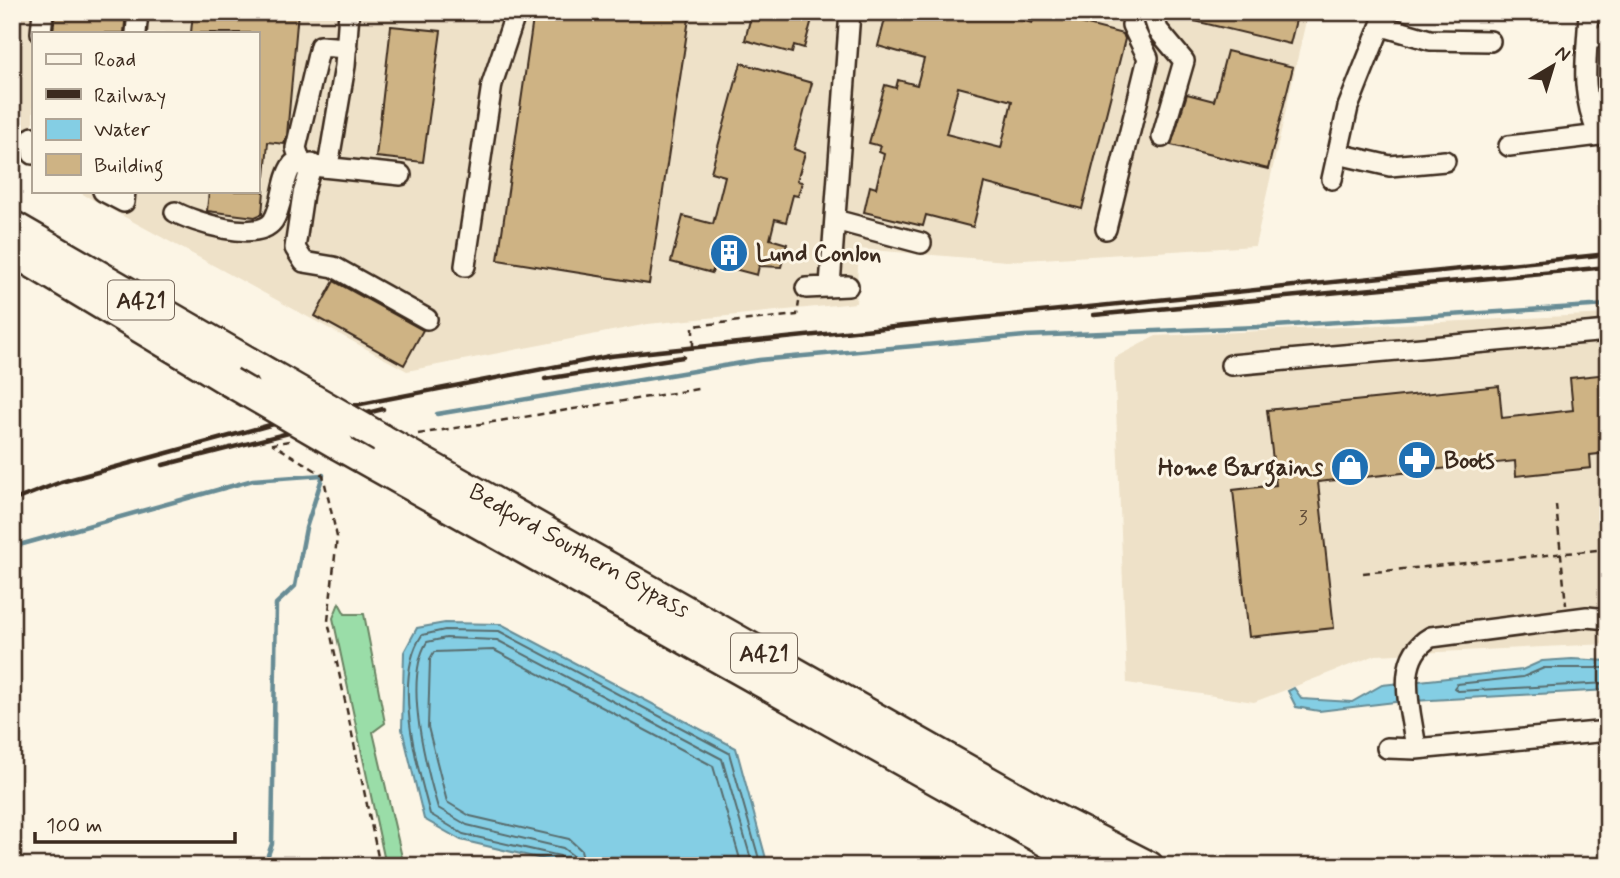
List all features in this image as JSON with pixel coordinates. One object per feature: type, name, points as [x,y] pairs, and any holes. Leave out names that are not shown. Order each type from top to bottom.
[{"type":"highway","name":"Bedford Southern Bypass","points":[[12,225],[381,438],[1044,812],[1149,866]]},
{"type":"highway","name":"A421","points":[[12,251],[49,273]]},
{"type":"highway","points":[[12,262],[49,273]]},
{"type":"highway","name":"Bedford Southern Bypass","points":[[49,273],[340,446],[1089,866]]},
{"type":"street","points":[[41,32],[43,12]]},
{"type":"street","points":[[136,32],[138,12]]},
{"type":"street","points":[[349,12],[347,48],[314,165],[303,194],[295,248],[304,262],[334,267],[427,318]]},
{"type":"street","points":[[465,266],[492,85],[516,12]]},
{"type":"street","points":[[806,288],[839,285],[835,220],[850,12]]},
{"type":"street","points":[[1106,229],[1148,58],[1132,25],[1135,12]]},
{"type":"street","points":[[1152,12],[1158,30],[1184,61],[1162,137]]},
{"type":"street","points":[[1509,146],[1603,134],[1587,107],[1584,84],[1598,37],[1589,12]]},
{"type":"street","points":[[1332,179],[1348,107],[1385,19],[1430,40],[1490,41]]},
{"type":"street","points":[[314,165],[296,148],[320,46],[347,48]]},
{"type":"street","points":[[1338,154],[1390,166],[1445,161]]},
{"type":"street","points":[[174,212],[215,227],[257,231],[266,228],[276,214],[293,164],[401,175]]},
{"type":"street","points":[[105,192],[124,202],[125,192]]},
{"type":"street","points":[[835,220],[921,243]]},
{"type":"street","points":[[1231,365],[1608,331]]},
{"type":"street","points":[[1416,749],[1407,667],[1422,642],[1431,637],[1587,617],[1608,619]]},
{"type":"street","points":[[1387,748],[1416,749],[1608,731]]},
{"type":"path","points":[[693,346],[694,326],[797,315],[806,288]]},
{"type":"path","points":[[408,429],[418,435],[698,389]]},
{"type":"path","points":[[297,440],[272,444],[323,475],[337,537],[328,621],[380,866]]},
{"type":"path","points":[[1556,505],[1566,605]]},
{"type":"path","points":[[1363,573],[1608,549]]},
{"type":"shaded area","points":[[12,12],[1308,12],[1255,246],[1007,261],[859,249],[856,303],[648,324],[407,371],[79,192],[259,192],[259,32],[32,32],[32,166],[12,155]]},
{"type":"shaded area","points":[[1608,314],[1608,644],[1376,655],[1254,702],[1127,683],[1114,358],[1156,336]]},
{"type":"green space","points":[[339,603],[345,614],[364,614],[385,723],[373,732],[404,866],[386,866],[333,618]]},
{"type":"water","points":[[445,623],[501,624],[736,748],[768,866],[572,866],[461,840],[424,819],[402,729],[404,652],[417,628]]},
{"type":"water","points":[[1542,661],[1608,661],[1608,690],[1395,702],[1319,711],[1296,707],[1288,691],[1294,688],[1302,699],[1352,702],[1382,685],[1522,670]]},
{"type":"building","points":[[55,12],[126,12],[124,32],[53,32]]},
{"type":"building","points":[[193,12],[298,12],[287,135],[284,144],[268,142],[265,176],[259,176],[259,32],[191,32]]},
{"type":"building","points":[[534,12],[690,12],[649,284],[498,260]]},
{"type":"building","points":[[752,12],[814,12],[804,48],[794,45],[792,53],[745,40]]},
{"type":"building","points":[[887,12],[1008,12],[1007,16],[1032,23],[1037,12],[1123,34],[1125,39],[1082,209],[984,183],[973,227],[926,215],[923,226],[864,212],[870,186],[876,188],[884,154],[879,152],[881,146],[869,143],[885,85],[896,88],[898,80],[917,85],[924,59],[878,46]],"holes":[[[958,87],[1012,101],[1001,148],[946,134]]]},
{"type":"building","points":[[1175,12],[1298,12],[1290,44],[1174,16]]},
{"type":"building","points":[[391,26],[441,31],[423,162],[376,157]]},
{"type":"building","points":[[1227,51],[1293,67],[1268,169],[1171,145],[1187,94],[1214,101]]},
{"type":"building","points":[[741,63],[812,83],[794,149],[805,153],[797,181],[802,182],[798,196],[793,195],[786,222],[775,219],[770,239],[787,244],[781,267],[759,266],[757,275],[715,264],[712,273],[671,262],[683,216],[713,224],[725,176],[711,172]]},
{"type":"building","points":[[264,191],[262,214],[255,217],[207,211],[209,192]]},
{"type":"building","points":[[334,281],[423,330],[404,365],[315,316]]},
{"type":"building","points":[[1608,374],[1608,453],[1590,455],[1591,468],[1516,476],[1515,461],[1318,482],[1334,628],[1249,637],[1233,490],[1276,485],[1267,410],[1499,386],[1502,418],[1573,410],[1570,378]]},
{"type":"waterway","points":[[437,414],[759,360],[1025,336],[1258,327],[1608,305]]},
{"type":"waterway","points":[[12,547],[253,480],[323,475],[306,528],[295,586],[276,604],[272,844],[264,866]]},
{"type":"railway","points":[[12,501],[61,482],[314,413],[610,356],[1608,254]]},
{"type":"railway","points":[[1094,315],[1608,267]]},
{"type":"railway","points":[[545,379],[683,357]]},
{"type":"railway","points":[[163,465],[383,409]]},
{"type":"place","name":"Lund Conlon","points":[[729,253]]},
{"type":"place","name":"Boots","points":[[1417,460]]},
{"type":"place","name":"Home Bargains","points":[[1350,467]]}]
